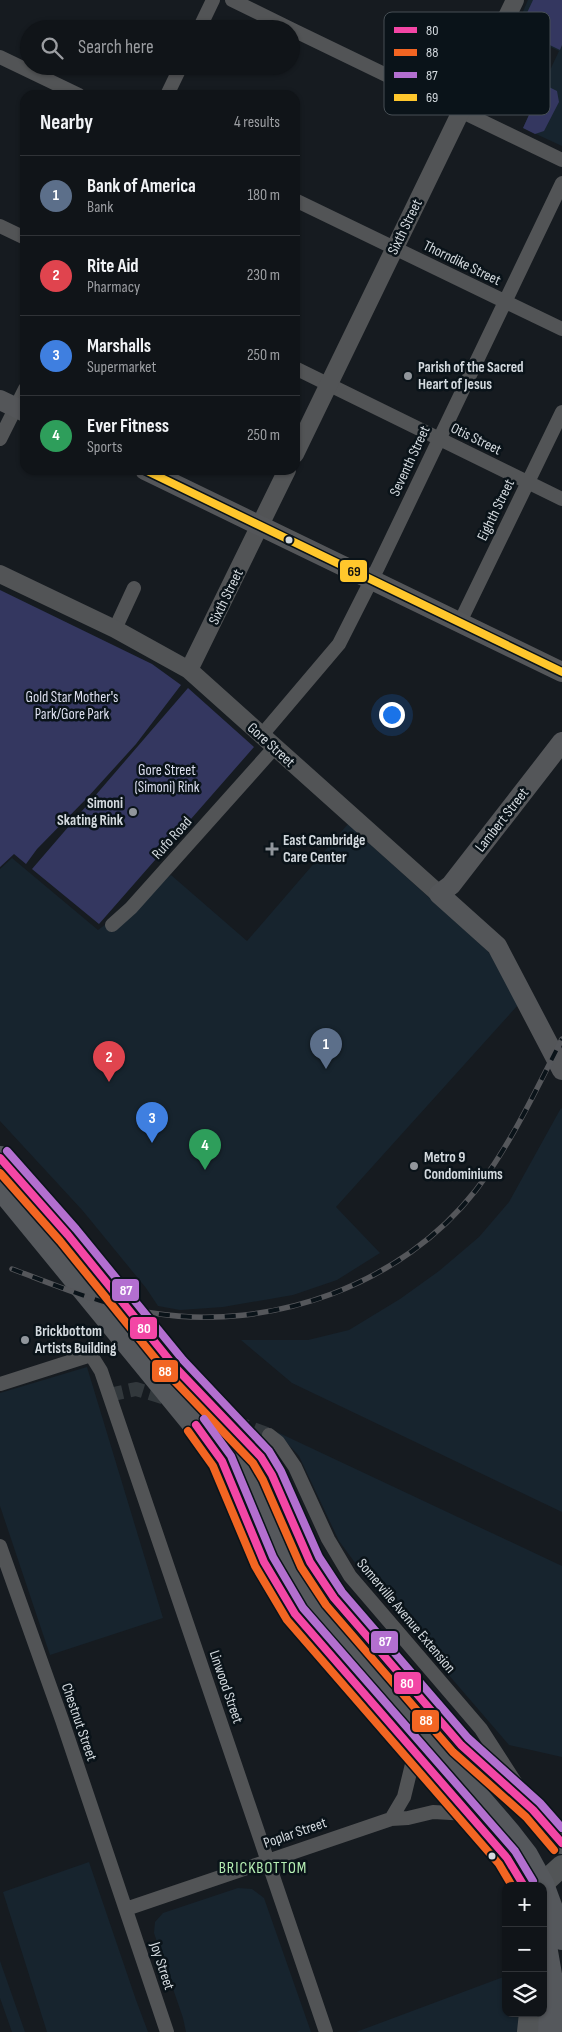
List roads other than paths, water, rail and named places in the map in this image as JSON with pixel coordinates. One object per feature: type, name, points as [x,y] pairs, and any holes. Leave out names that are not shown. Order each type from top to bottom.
[{"type":"highway","points":[[0,1158],[216,1452],[228,1472],[259,1551],[289,1605],[513,1866],[522,1882]]},
{"type":"highway","points":[[0,1187],[58,1239],[175,1367],[209,1410],[236,1452],[284,1562],[308,1602],[509,1833],[526,1856],[540,1882]]},
{"type":"highway","points":[[547,1899],[562,1938]]},
{"type":"highway","points":[[547,1957],[552,1986],[550,2032]]},
{"type":"main road","points":[[155,475],[562,672]]},
{"type":"main road","name":"Lambert Street","points":[[439,894],[452,885],[562,742]]},
{"type":"main road","name":"Gore Street","points":[[439,894],[497,946],[562,1070]]},
{"type":"main road","points":[[175,1367],[252,1446],[274,1480],[310,1562],[334,1598],[461,1745],[533,1810],[562,1843]]},
{"type":"main road","points":[[546,1882],[562,1866]]},
{"type":"main road","points":[[528,2032],[530,2017]]},
{"type":"street","points":[[203,20],[213,0]]},
{"type":"street","points":[[232,0],[273,20]]},
{"type":"street","name":"Sixth Street","points":[[509,12],[515,0]]},
{"type":"street","points":[[300,33],[384,74]]},
{"type":"street","points":[[0,56],[20,66]]},
{"type":"street","points":[[38,75],[69,90]]},
{"type":"street","points":[[169,90],[177,75]]},
{"type":"street","name":"Sixth Street","points":[[300,444],[459,115]]},
{"type":"street","points":[[469,115],[562,160]]},
{"type":"street","name":"Seventh Street","points":[[261,736],[339,644],[562,183]]},
{"type":"street","name":"Thorndike Street","points":[[300,202],[562,329]]},
{"type":"street","points":[[0,226],[20,236]]},
{"type":"street","name":"Otis Street","points":[[300,370],[562,499]]},
{"type":"street","points":[[0,439],[14,407]]},
{"type":"street","name":"Eighth Street","points":[[460,622],[562,412]]},
{"type":"street","name":"Sixth Street","points":[[189,670],[285,475]]},
{"type":"street","name":"Gore Street","points":[[0,574],[115,629],[189,670],[439,894]]},
{"type":"street","points":[[115,629],[134,588]]},
{"type":"street","name":"Rufo Road","points":[[112,925],[131,908],[274,748]]},
{"type":"street","name":"Linwood Street","points":[[0,1384],[91,1355],[103,1375],[326,2032]]},
{"type":"street","name":"Somerville Avenue Extension","points":[[269,1435],[278,1442],[295,1467],[333,1549],[350,1576],[481,1729],[533,1810]]},
{"type":"street","name":"Chestnut Street","points":[[0,1546],[126,1910]]},
{"type":"street","points":[[391,1819],[404,1797],[415,1752]]},
{"type":"street","name":"Poplar Street","points":[[126,1910],[391,1819],[408,1818],[432,1812],[469,1814]]},
{"type":"street","name":"Joy Street","points":[[126,1910],[167,2032]]},
{"type":"tunnel","points":[[109,1395],[136,1389],[169,1399]]},
{"type":"tunnel","points":[[234,1422],[269,1435]]},
{"type":"railway","points":[[12,1269],[116,1306],[152,1313],[197,1317],[242,1315],[287,1307],[331,1294],[372,1276],[411,1252],[446,1223],[476,1190],[512,1135],[562,1039]]},
{"type":"place","name":"Parish of the Sacred Heart of Jesus","points":[[408,376]]},
{"type":"place","name":"Simoni Skating Rink","points":[[133,812]]},
{"type":"place","name":"East Cambridge Care Center","points":[[272,849]]},
{"type":"place","name":"Bank of America","points":[[326,1069]]},
{"type":"place","name":"Rite Aid","points":[[109,1082]]},
{"type":"place","name":"Marshalls","points":[[152,1143]]},
{"type":"place","name":"Metro 9 Condominiums","points":[[414,1166]]},
{"type":"place","name":"Ever Fitness","points":[[205,1170]]},
{"type":"place","name":"Brickbottom Artists Building","points":[[25,1340]]},
{"type":"district","name":"BRICKBOTTOM","points":[[263,1868]]},
{"type":"park label","name":"Gold Star Mother's Park/Gore Park","points":[[72,706]]},
{"type":"park label","name":"Gore Street (Simoni) Rink","points":[[167,778]]}]
